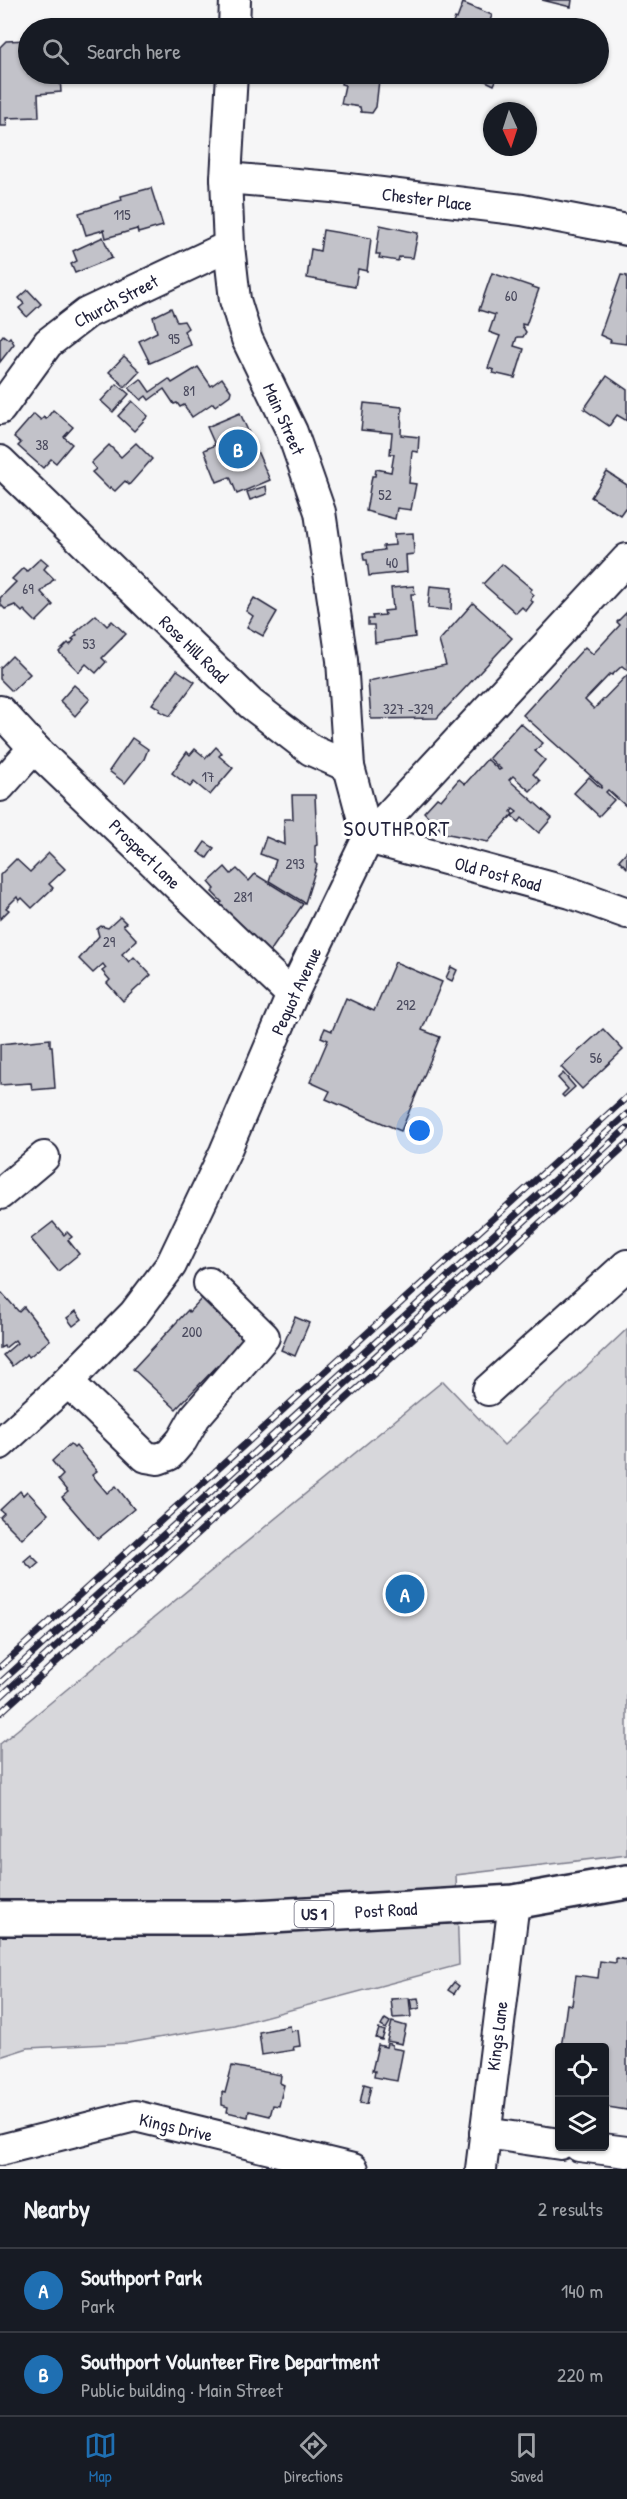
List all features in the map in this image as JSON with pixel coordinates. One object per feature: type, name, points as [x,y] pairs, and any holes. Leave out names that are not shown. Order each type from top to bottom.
[{"type":"main road","name":"Post Road","points":[[0,1918],[238,1918],[514,1902],[627,1882]]},
{"type":"street","points":[[234,18],[235,0]]},
{"type":"street","name":"Main Street","points":[[231,84],[226,178],[229,246],[235,300],[247,339],[292,432],[320,512],[342,660],[349,767]]},
{"type":"street","name":"Chester Place","points":[[226,178],[332,187],[522,210],[627,230]]},
{"type":"street","name":"Church Street","points":[[0,409],[48,343],[87,313],[229,246]]},
{"type":"street","name":"Rose Hill Road","points":[[0,461],[251,704],[311,750],[349,767]]},
{"type":"street","name":"Pequot Avenue","points":[[2,1440],[68,1382],[134,1314],[171,1265],[225,1152],[292,995],[368,838],[627,559]]},
{"type":"street","name":"Prospect Lane","points":[[0,711],[34,748],[292,995]]},
{"type":"street","points":[[0,786],[34,748]]},
{"type":"street","points":[[349,767],[368,838]]},
{"type":"street","name":"Old Post Road","points":[[368,838],[571,893],[627,913]]},
{"type":"street","points":[[0,1194],[44,1157]]},
{"type":"street","points":[[488,1390],[627,1265]]},
{"type":"street","points":[[68,1382],[146,1457],[158,1459],[169,1455],[182,1440],[195,1417],[264,1337],[209,1283]]},
{"type":"street","name":"Kings Lane","points":[[481,2169],[514,1902]]},
{"type":"street","name":"Kings Drive","points":[[0,2150],[135,2116],[353,2169]]},
{"type":"street","points":[[485,2133],[555,2143]]},
{"type":"street","points":[[609,2150],[627,2152]]},
{"type":"shaded area","points":[[627,1329],[627,1855],[456,1875],[459,1965],[234,2025],[128,2043],[28,2048],[0,2057],[0,1744],[443,1381],[504,1445]]},
{"type":"building","points":[[542,0],[572,0],[571,7]]},
{"type":"building","points":[[463,3],[492,15],[491,18],[457,18]]},
{"type":"building","points":[[18,40],[18,84],[60,84],[61,92],[38,94],[39,117],[6,118],[7,126],[0,126],[0,47],[6,41]]},
{"type":"building","points":[[341,84],[379,84],[376,107],[372,113],[361,112],[360,107],[341,104],[345,85]]},
{"type":"building","points":[[151,188],[163,226],[138,233],[137,229],[106,238],[104,230],[86,235],[79,213],[122,200],[121,196]]},
{"type":"building","points":[[380,225],[418,233],[413,258],[399,257],[398,261],[379,258],[380,254],[376,254]]},
{"type":"building","points":[[323,230],[371,238],[367,271],[358,269],[355,287],[307,278],[311,249],[320,251]]},
{"type":"building","points":[[103,237],[112,258],[75,273],[71,264],[77,261],[73,251]]},
{"type":"building","points":[[492,273],[539,289],[526,325],[522,324],[526,332],[523,337],[517,337],[514,346],[524,349],[515,378],[493,373],[494,370],[488,368],[500,336],[489,332],[495,315],[479,310]]},
{"type":"building","points":[[621,275],[627,276],[626,344],[610,342],[611,340],[600,335]]},
{"type":"building","points":[[28,290],[41,304],[27,317],[19,308],[24,304],[19,298]]},
{"type":"building","points":[[171,308],[177,322],[184,321],[188,328],[184,331],[191,345],[150,363],[139,341],[157,332],[153,317]]},
{"type":"building","points":[[3,335],[8,339],[10,337],[14,344],[0,362],[0,339]]},
{"type":"building","points":[[124,356],[140,371],[125,387],[109,372]]},
{"type":"building","points":[[198,367],[211,386],[222,378],[231,391],[230,395],[215,406],[213,403],[192,417],[184,405],[180,407],[177,403],[174,404],[164,389],[149,400],[146,396],[141,400],[129,388],[141,379],[150,392],[169,379],[172,383]]},
{"type":"building","points":[[607,376],[627,390],[627,421],[617,415],[609,426],[584,409]]},
{"type":"building","points":[[117,384],[129,394],[113,412],[101,401]]},
{"type":"building","points":[[132,401],[148,416],[134,431],[118,416]]},
{"type":"building","points":[[364,403],[402,407],[401,435],[419,437],[418,452],[412,451],[409,483],[416,484],[411,510],[397,508],[395,519],[366,511],[372,476],[375,476],[376,469],[391,472],[394,454],[390,454],[392,433],[361,430]]},
{"type":"building","points":[[53,410],[73,427],[64,437],[72,444],[56,463],[51,459],[43,468],[18,446],[21,443],[14,437],[34,414],[41,420],[44,417],[46,419]]},
{"type":"building","points":[[240,413],[270,480],[237,494],[230,477],[217,482],[204,450],[215,445],[207,427]]},
{"type":"building","points":[[136,443],[152,459],[129,485],[125,481],[115,491],[110,487],[109,489],[92,472],[96,469],[91,463],[109,445],[121,457]]},
{"type":"building","points":[[607,472],[627,485],[627,509],[625,508],[620,515],[591,497]]},
{"type":"building","points":[[266,486],[267,494],[250,500],[247,492]]},
{"type":"building","points":[[413,533],[414,554],[406,555],[407,572],[369,576],[367,560],[364,560],[363,553],[384,550],[383,546],[395,545],[394,534]]},
{"type":"building","points":[[41,558],[48,564],[44,569],[54,579],[41,592],[53,605],[36,622],[15,605],[5,609],[1,605],[0,598],[16,582],[12,579],[23,568],[27,571]]},
{"type":"building","points":[[502,564],[532,589],[530,591],[534,595],[530,600],[533,602],[526,611],[522,607],[516,613],[483,584]]},
{"type":"building","points":[[414,586],[415,594],[411,594],[415,637],[375,643],[374,625],[368,625],[368,619],[373,619],[372,616],[385,615],[384,611],[393,610],[391,588]]},
{"type":"building","points":[[430,586],[452,588],[451,610],[428,608]]},
{"type":"building","points":[[254,598],[277,612],[263,636],[247,627],[253,616],[246,611]]},
{"type":"building","points":[[473,603],[512,638],[437,718],[371,719],[368,681],[446,665],[439,641]]},
{"type":"building","points":[[627,612],[627,670],[622,666],[612,675],[610,674],[585,700],[594,709],[627,675],[627,807],[608,790],[606,792],[614,800],[599,816],[574,793],[589,777],[601,788],[602,786],[523,715],[585,647],[593,654],[620,625],[617,622]]},
{"type":"building","points":[[96,615],[107,626],[112,621],[126,634],[102,658],[106,662],[96,673],[86,664],[79,672],[59,652],[68,643],[70,645],[74,640],[72,639],[77,635],[75,633]]},
{"type":"building","points":[[12,656],[30,674],[12,691],[0,679],[0,668]]},
{"type":"building","points":[[177,670],[195,682],[170,716],[159,711],[160,709],[152,704]]},
{"type":"building","points":[[74,685],[90,699],[75,716],[60,701]]},
{"type":"building","points":[[520,723],[543,743],[535,751],[545,760],[533,774],[540,781],[530,791],[513,776],[509,780],[552,818],[539,833],[522,818],[519,822],[512,816],[517,812],[513,809],[511,812],[513,814],[488,842],[444,833],[424,812],[437,798],[441,800],[459,779],[465,784],[487,759],[499,770],[501,769],[489,758]]},
{"type":"building","points":[[132,738],[148,749],[144,759],[125,783],[109,771]]},
{"type":"building","points":[[216,747],[222,753],[219,756],[233,768],[210,795],[194,782],[190,787],[172,773],[187,752],[190,755],[195,749],[206,758]]},
{"type":"building","points":[[292,795],[315,795],[317,845],[315,846],[315,863],[317,865],[305,903],[269,881],[276,860],[260,854],[266,837],[285,845],[284,819],[293,819]]},
{"type":"building","points":[[205,842],[214,848],[207,858],[198,852]]},
{"type":"building","points":[[627,851],[627,868],[619,860]]},
{"type":"building","points":[[49,853],[65,869],[49,884],[53,888],[32,908],[22,898],[19,901],[17,897],[6,908],[9,910],[0,919],[0,875],[16,859],[30,872]]},
{"type":"building","points":[[225,867],[231,874],[237,869],[249,881],[255,874],[303,904],[269,953],[222,907],[220,903],[222,902],[212,892],[215,889],[209,882]]},
{"type":"building","points":[[120,917],[126,923],[123,925],[137,940],[122,954],[129,962],[134,957],[151,975],[123,1001],[107,983],[110,980],[102,971],[106,968],[103,964],[93,973],[79,959],[99,936],[97,929],[101,926],[108,928]]},
{"type":"building","points":[[395,962],[442,982],[422,1030],[440,1037],[401,1131],[326,1099],[330,1091],[310,1082],[328,1040],[321,1037],[325,1028],[332,1031],[346,998],[374,1011]]},
{"type":"building","points":[[451,967],[457,970],[452,981],[446,978]]},
{"type":"building","points":[[603,1029],[623,1050],[582,1089],[561,1067]]},
{"type":"building","points":[[50,1039],[55,1088],[32,1090],[31,1083],[0,1085],[0,1044]]},
{"type":"building","points":[[563,1073],[575,1087],[564,1097],[562,1095],[568,1089],[558,1078]]},
{"type":"building","points":[[53,1222],[64,1235],[67,1232],[72,1237],[68,1240],[79,1254],[58,1271],[31,1239]]},
{"type":"building","points":[[2,1293],[19,1312],[24,1307],[50,1340],[29,1357],[27,1354],[12,1366],[3,1355],[17,1343],[15,1340],[5,1348],[4,1346],[0,1348],[0,1295]]},
{"type":"building","points":[[202,1298],[243,1339],[176,1409],[133,1369]]},
{"type":"building","points":[[76,1311],[82,1319],[73,1326],[67,1318]]},
{"type":"building","points":[[295,1317],[309,1323],[295,1356],[281,1350]]},
{"type":"building","points":[[70,1444],[74,1448],[76,1446],[97,1471],[92,1475],[107,1493],[116,1486],[134,1509],[98,1539],[62,1497],[68,1492],[58,1480],[63,1475],[52,1461]]},
{"type":"building","points":[[20,1491],[23,1495],[27,1491],[48,1514],[22,1539],[0,1517],[4,1513],[0,1510]]},
{"type":"building","points":[[31,1555],[39,1563],[32,1569],[24,1561]]},
{"type":"building","points":[[616,1958],[627,1960],[627,2110],[609,2107],[609,2043],[562,2043],[567,2004],[572,2005],[576,1975],[598,1978],[600,1961],[616,1963]]},
{"type":"building","points":[[454,1982],[459,1986],[454,1994],[448,1990]]},
{"type":"building","points":[[409,1998],[411,2017],[393,2018],[391,1999]]},
{"type":"building","points":[[418,1998],[420,2008],[412,2010],[410,1999]]},
{"type":"building","points":[[385,2019],[390,2022],[386,2029],[381,2026]]},
{"type":"building","points":[[392,2022],[406,2026],[402,2044],[387,2041]]},
{"type":"building","points":[[290,2026],[291,2031],[298,2030],[300,2046],[293,2047],[294,2050],[262,2055],[259,2032]]},
{"type":"building","points":[[379,2029],[385,2031],[382,2040],[376,2038]]},
{"type":"building","points":[[387,2043],[392,2045],[392,2048],[403,2050],[397,2081],[374,2077],[375,2071],[372,2071],[378,2045],[386,2047]]},
{"type":"building","points":[[232,2066],[281,2075],[280,2083],[284,2085],[279,2106],[273,2105],[270,2116],[249,2111],[248,2117],[227,2112],[228,2107],[222,2105],[222,2092],[225,2093]]},
{"type":"building","points":[[364,2084],[371,2086],[367,2104],[360,2103]]},
{"type":"railway","points":[[0,1667],[627,1097]]},
{"type":"railway","points":[[0,1683],[627,1114]]},
{"type":"railway","points":[[0,1697],[627,1128]]},
{"type":"railway","points":[[0,1713],[627,1144]]},
{"type":"place","name":"Southport Volunteer Fire Department","points":[[238,449]]},
{"type":"place","name":"Southport Park","points":[[405,1594]]},
{"type":"district","name":"SOUTHPORT","points":[[397,828]]}]
